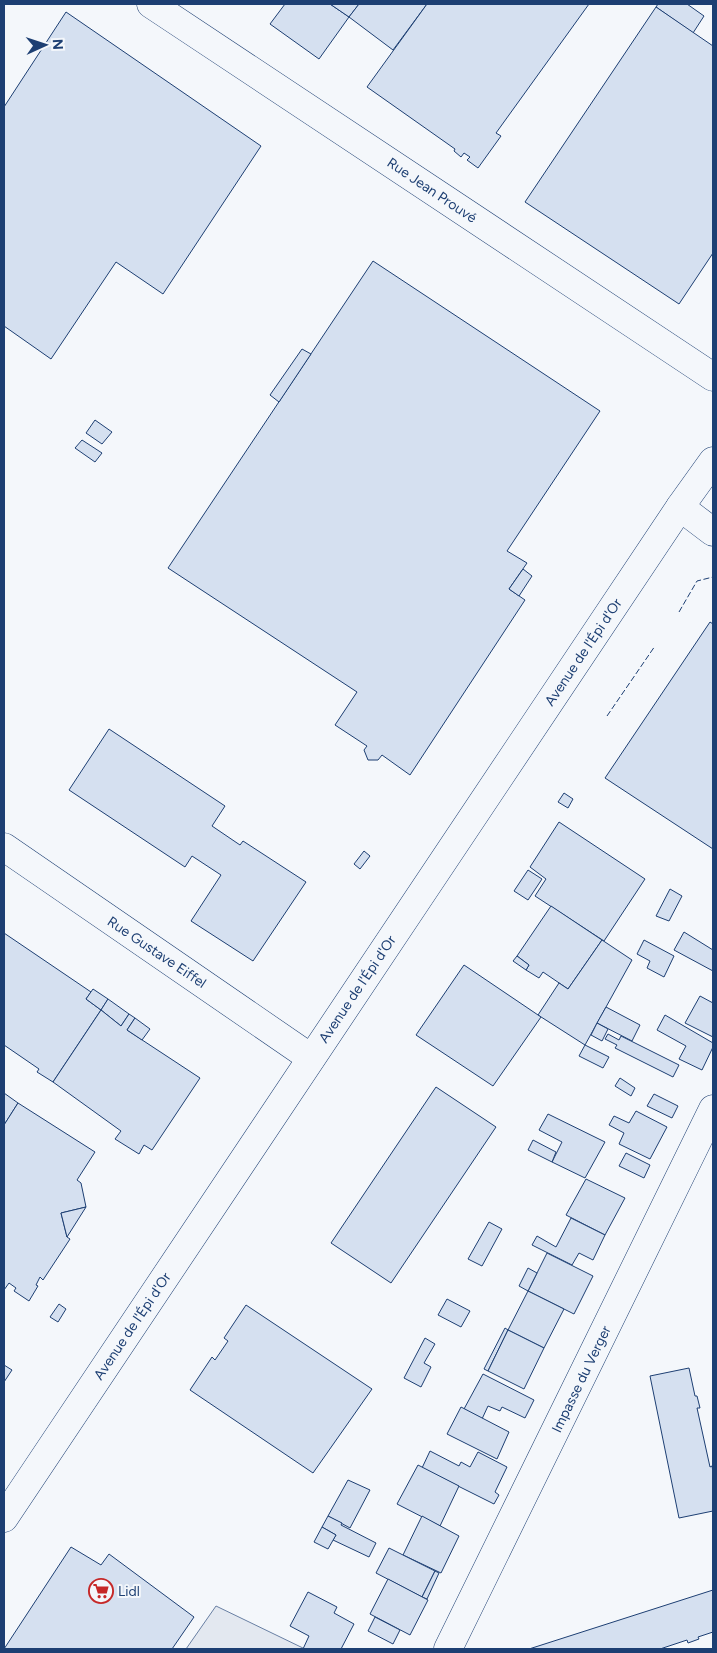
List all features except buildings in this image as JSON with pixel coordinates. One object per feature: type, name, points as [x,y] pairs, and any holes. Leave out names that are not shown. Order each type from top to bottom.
[{"type":"street","name":"Rue Jean Prouvé","points":[[151,4],[713,377]]},
{"type":"street","name":"Avenue de l'Épi d'Or","points":[[4,1518],[680,507],[713,462]]},
{"type":"street","points":[[680,507],[713,532]]},
{"type":"street","name":"Rue Gustave Eiffel","points":[[4,847],[311,1058]]},
{"type":"street","name":"Impasse du Verger","points":[[448,1649],[713,1109]]},
{"type":"shaded area","points":[[216,1606],[305,1649],[186,1649]]},
{"type":"fence","points":[[679,612],[697,581],[713,577]]},
{"type":"fence","points":[[607,716],[655,646]]},
{"type":"place","name":"Lidl","points":[[101,1591]]}]
